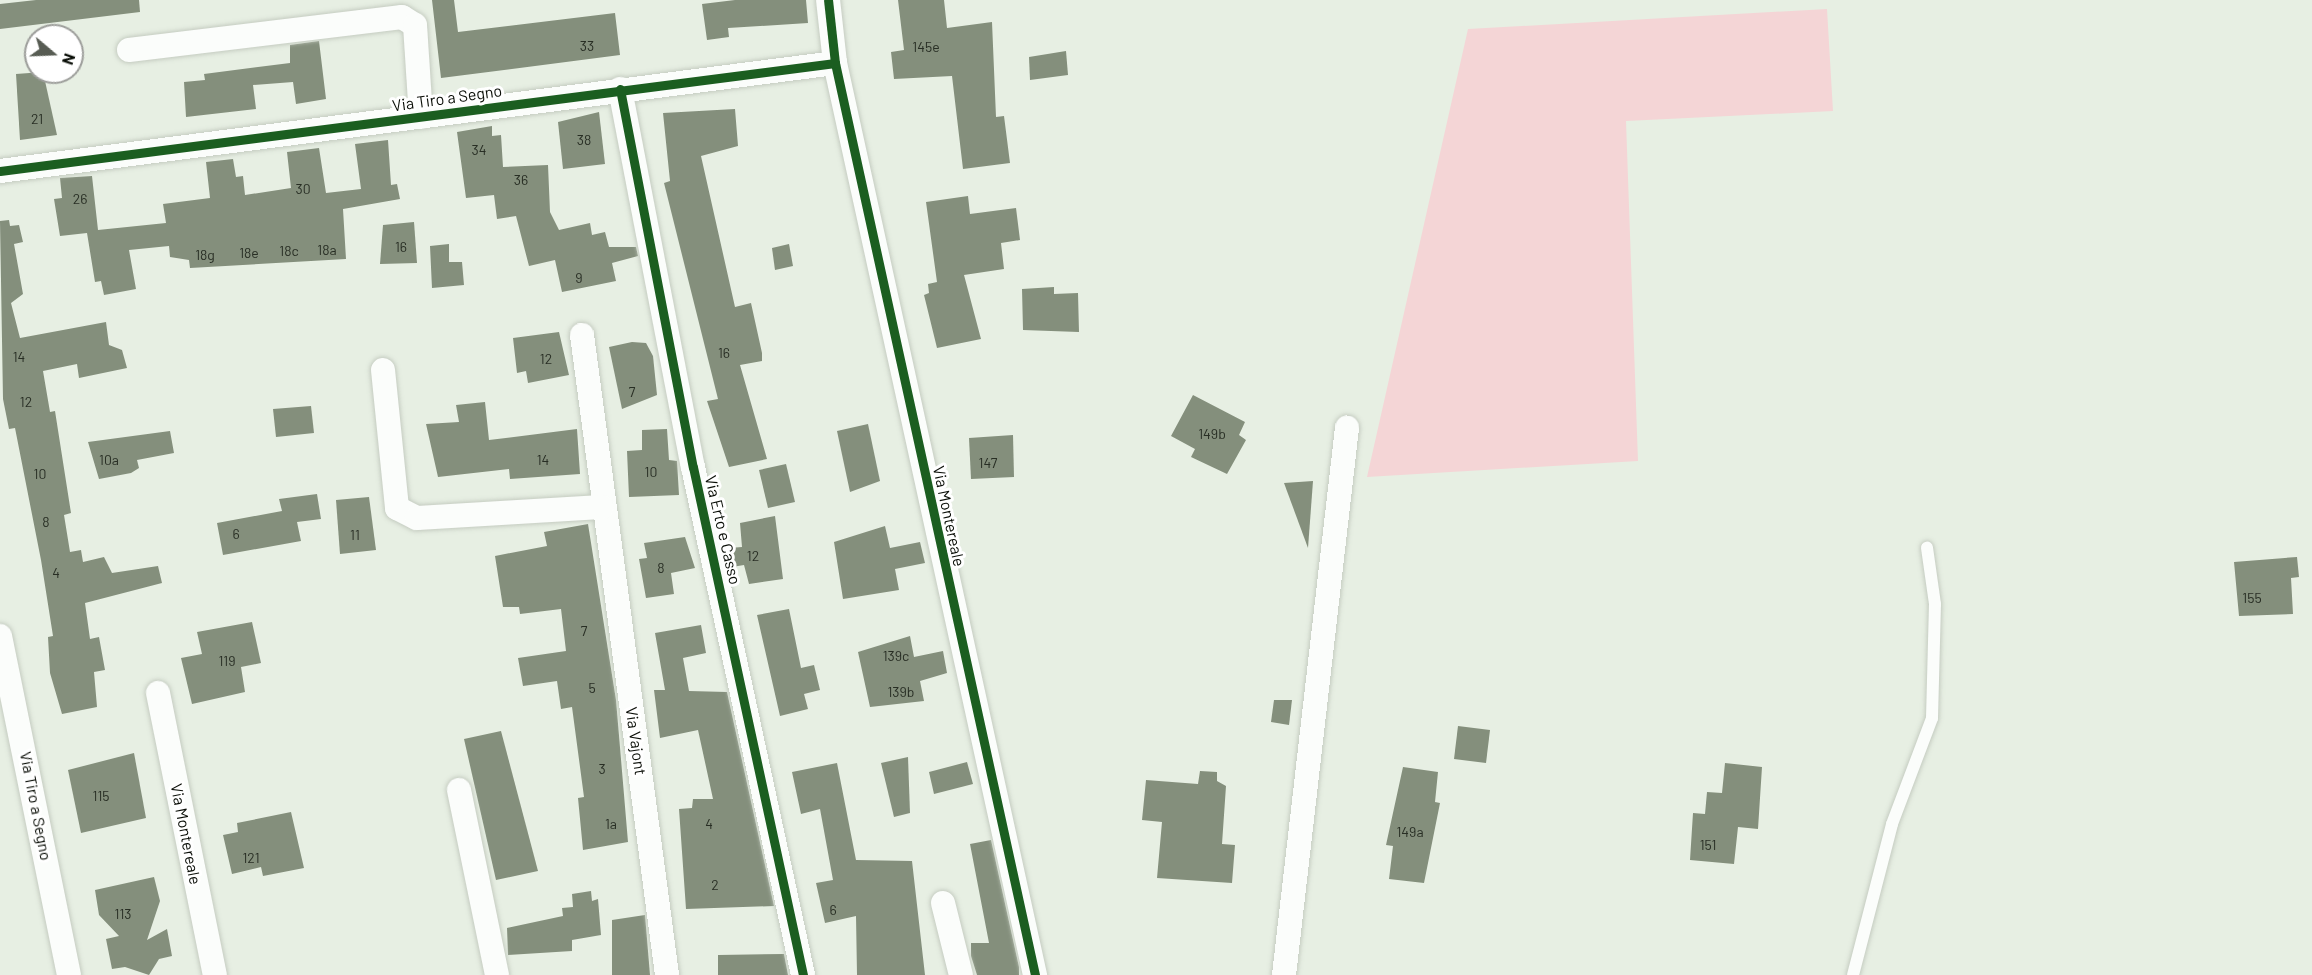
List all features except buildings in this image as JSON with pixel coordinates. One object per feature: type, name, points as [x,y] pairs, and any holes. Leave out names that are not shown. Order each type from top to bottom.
[{"type":"street","points":[[828,0],[835,63]]},
{"type":"street","points":[[129,50],[402,16],[415,25],[421,117]]},
{"type":"street","name":"Via Tiro a Segno","points":[[0,171],[835,63]]},
{"type":"street","name":"Via Montereale","points":[[835,63],[1035,975]]},
{"type":"street","name":"Via Erto e Casso","points":[[620,89],[693,467],[803,975]]},
{"type":"street","name":"Via Vajont","points":[[582,335],[603,507],[667,975]]},
{"type":"street","points":[[383,370],[397,508],[417,518],[603,507]]},
{"type":"street","points":[[1284,975],[1347,428]]},
{"type":"street","name":"Via Tiro a Segno","points":[[0,636],[69,975]]},
{"type":"street","name":"Via Montereale","points":[[158,693],[215,975]]},
{"type":"street","points":[[459,790],[497,975]]},
{"type":"street","points":[[943,903],[960,975]]},
{"type":"lane","points":[[1853,975],[1892,824],[1932,718],[1935,604],[1927,548]]},
{"type":"shaded area","points":[[1827,9],[1833,111],[1626,121],[1638,461],[1367,477],[1468,29]]},
{"type":"cycle path","points":[[0,171],[835,63],[828,0]]},
{"type":"cycle path","points":[[835,63],[1035,975]]},
{"type":"cycle path","points":[[620,89],[693,467],[803,975]]}]
